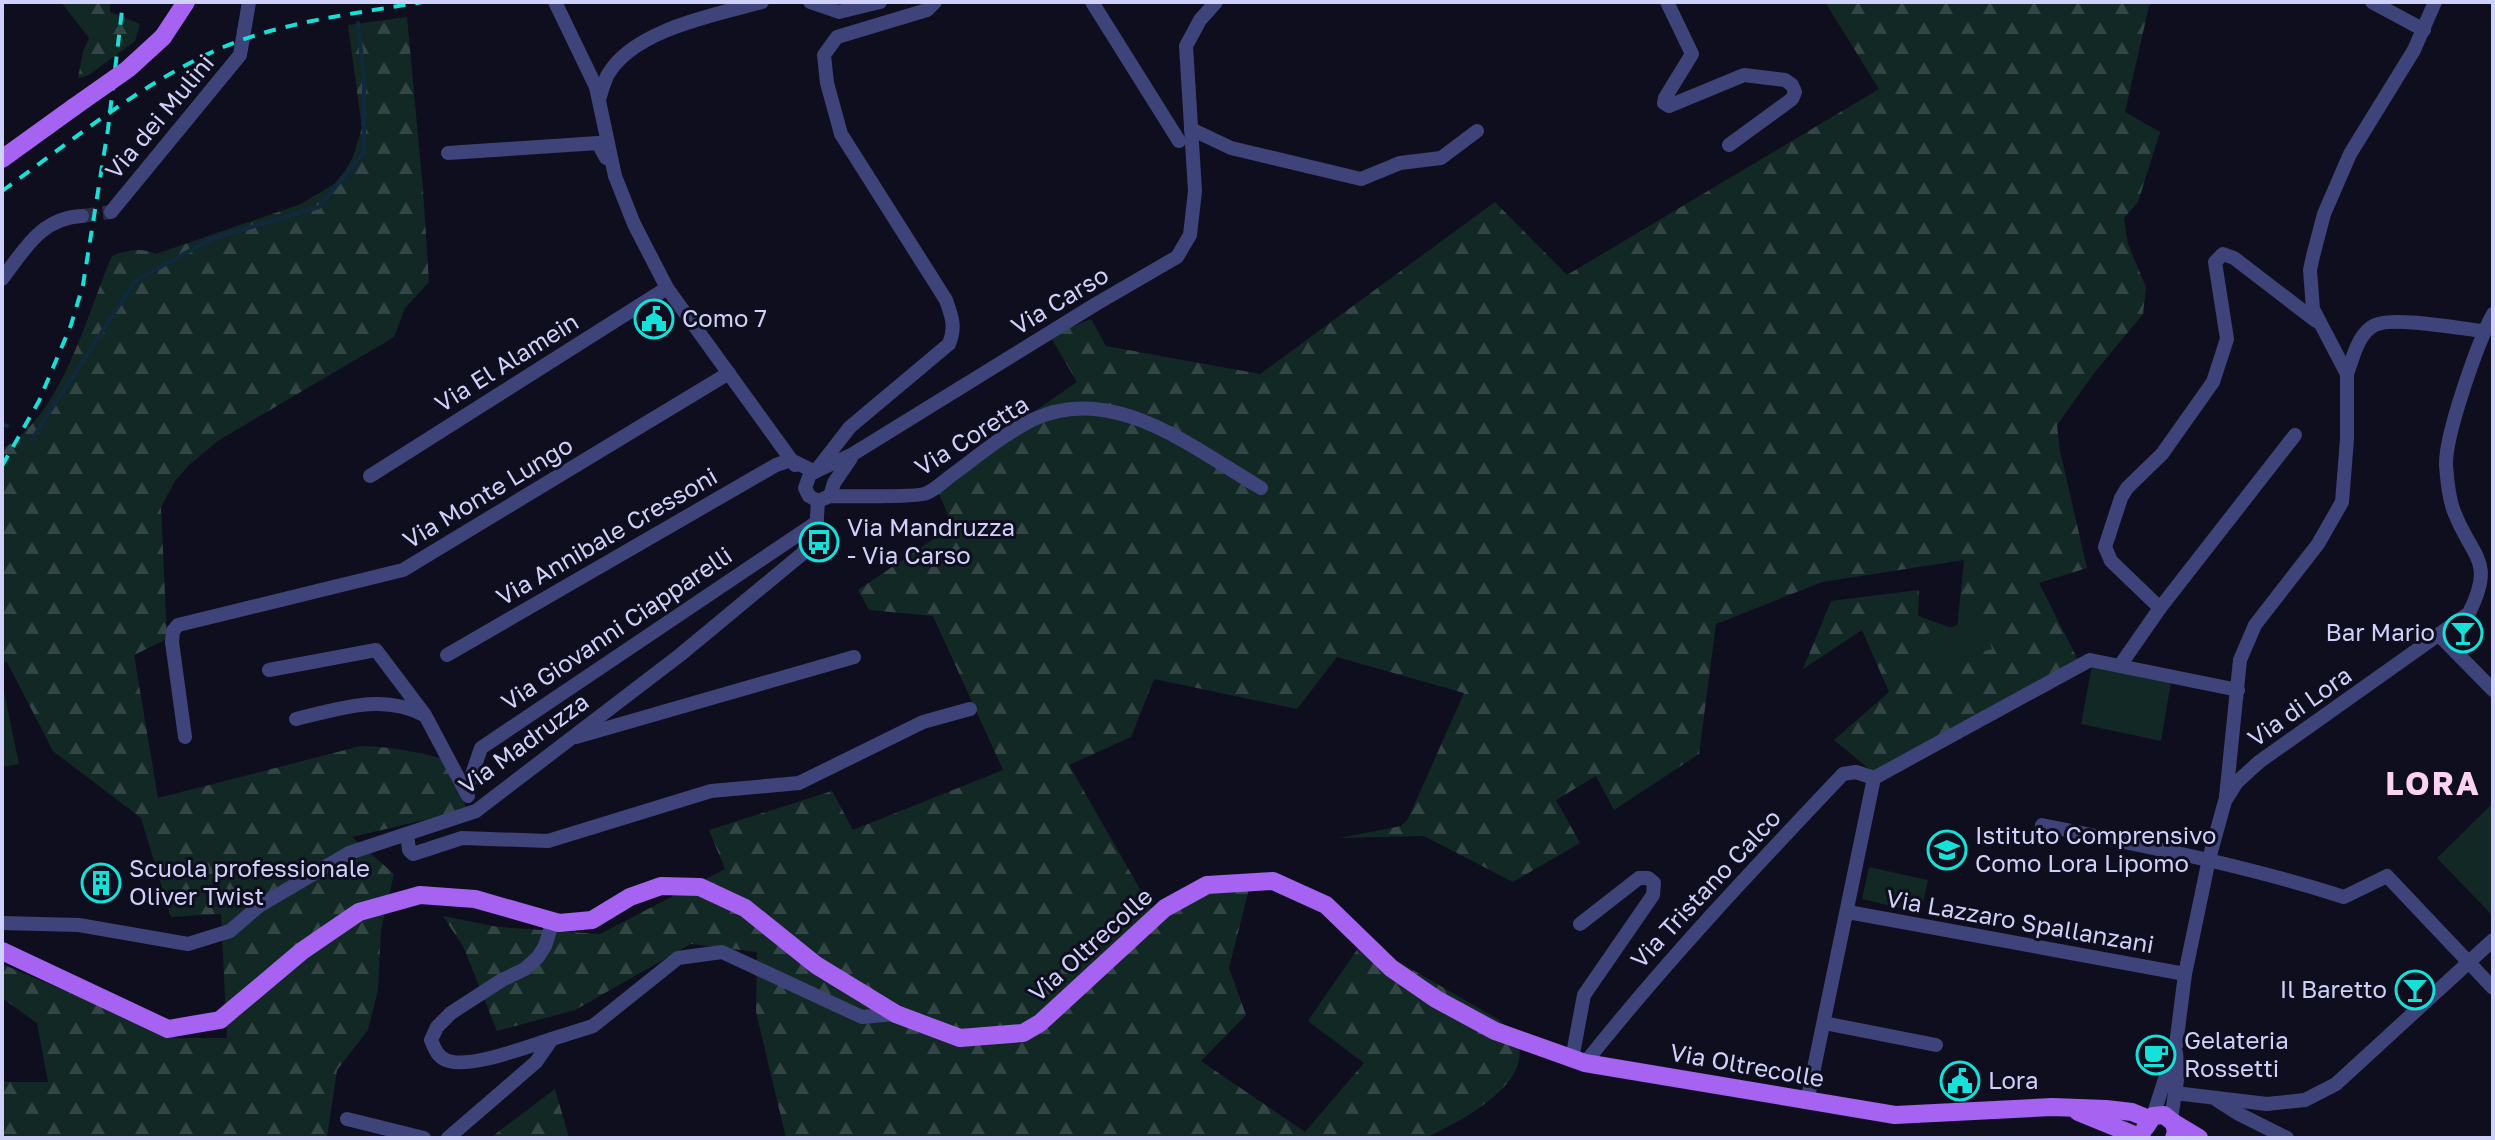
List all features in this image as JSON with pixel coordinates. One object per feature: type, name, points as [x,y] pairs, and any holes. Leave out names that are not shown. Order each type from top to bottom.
[{"type":"main road","points":[[2,159],[128,69],[163,37],[186,2]]},
{"type":"main road","name":"Via Oltrecolle","points":[[2,951],[168,1029],[220,1020],[302,951],[359,912],[420,895],[475,899],[559,923],[592,920],[630,897],[661,886],[700,887],[745,908],[816,965],[896,1014],[960,1038],[1023,1033],[1040,1023],[1165,908],[1207,885],[1273,881],[1326,905],[1391,968],[1436,999],[1495,1031],[1579,1061],[1895,1115],[2023,1107],[2072,1109],[2199,1138]]},
{"type":"street","name":"Via dei Mulini","points":[[111,212],[240,55],[249,2]]},
{"type":"street","points":[[555,2],[596,87],[615,176]]},
{"type":"street","points":[[598,100],[608,75],[625,55],[654,35],[762,2]]},
{"type":"street","points":[[810,2],[839,12],[880,2]]},
{"type":"street","points":[[448,153],[598,143],[667,288],[791,460],[814,474],[832,478],[827,493],[807,493],[814,474],[850,427],[949,344],[954,332],[946,300],[841,134],[827,83],[824,55],[837,37],[927,10],[935,2]]},
{"type":"street","points":[[1092,2],[1179,141]]},
{"type":"street","name":"Via Carso","points":[[814,474],[853,454],[1177,257],[1190,235],[1195,191],[1186,46],[1200,20],[1216,2]]},
{"type":"street","points":[[1667,2],[1692,54],[1664,103],[1669,106],[1744,75],[1785,80],[1792,85],[1795,92],[1792,99],[1729,145]]},
{"type":"street","points":[[2372,2],[2424,30]]},
{"type":"street","points":[[2347,374],[2319,324],[2310,299],[2310,270],[2324,214],[2350,154],[2384,103],[2424,30],[2435,2]]},
{"type":"street","points":[[1191,129],[1231,148],[1361,179],[1400,163],[1441,158],[1477,131]]},
{"type":"street","points":[[2,279],[39,231],[66,217],[82,216]]},
{"type":"street","points":[[2160,608],[2111,561],[2105,547],[2127,488],[2162,454],[2213,382],[2226,350],[2215,262],[2223,254],[2234,258],[2319,324]]},
{"type":"street","name":"Via El Alamein","points":[[370,476],[667,288]]},
{"type":"street","name":"Via di Lora","points":[[2158,1127],[2176,1045],[2185,974],[2209,859],[2225,801],[2237,782],[2259,762],[2469,613],[2481,592],[2484,576],[2481,560],[2454,512],[2446,464],[2451,433],[2493,314]]},
{"type":"street","points":[[2225,801],[2240,660],[2255,625],[2318,544],[2342,502],[2347,439],[2347,374],[2358,342],[2376,325],[2405,322],[2489,328]]},
{"type":"street","name":"Via Monte Lungo","points":[[185,737],[172,642],[173,631],[178,625],[403,570],[729,373]]},
{"type":"street","name":"Via Coretta","points":[[827,493],[926,494],[991,446],[1033,420],[1058,411],[1091,408],[1127,414],[1161,429],[1261,488]]},
{"type":"street","points":[[2121,664],[2160,608],[2295,435]]},
{"type":"street","name":"Via Carso","points":[[827,493],[853,454]]},
{"type":"street","name":"Via Annibale Cressoni","points":[[447,655],[763,473],[791,460]]},
{"type":"street","name":"Via Madruzza","points":[[2,923],[79,925],[188,944],[230,931],[259,906],[349,853],[476,811],[680,655],[802,554],[813,539],[827,493]]},
{"type":"street","name":"Via Giovanni Ciapparelli","points":[[466,792],[481,748],[817,522]]},
{"type":"street","points":[[2439,635],[2493,690]]},
{"type":"street","points":[[269,670],[376,650],[425,715],[476,811]]},
{"type":"street","points":[[568,739],[854,657]]},
{"type":"street","points":[[1807,1102],[1874,778],[2090,660],[2238,690]]},
{"type":"street","points":[[296,719],[368,702],[413,709],[425,715]]},
{"type":"street","points":[[407,834],[409,850],[413,854],[462,838],[548,841],[711,791],[799,783],[923,722],[970,709]]},
{"type":"street","name":"Via Tristano Calco","points":[[1579,1061],[1702,923],[1843,774],[1856,772],[1874,778]]},
{"type":"street","points":[[2042,825],[2209,859],[2289,879],[2344,897],[2387,876],[2493,988]]},
{"type":"street","points":[[1579,1061],[1584,995],[1653,895],[1654,883],[1648,878],[1639,878],[1580,924]]},
{"type":"street","name":"Via Lazzaro Spallanzani","points":[[1848,912],[2185,974]]},
{"type":"street","points":[[553,921],[545,946],[525,969],[451,1013],[437,1027],[431,1040],[437,1054],[449,1062],[481,1061],[593,1026],[678,958],[722,952],[862,1017],[896,1014]]},
{"type":"street","points":[[2175,1093],[2267,1104],[2305,1100],[2326,1090],[2493,940]]},
{"type":"street","points":[[1824,1023],[1936,1045]]},
{"type":"street","points":[[448,1138],[536,1062],[552,1039]]},
{"type":"street","name":"Via di Lora","points":[[2158,1127],[2175,1093],[2178,1074],[2176,1045]]},
{"type":"street","points":[[2214,1098],[2287,1138]]},
{"type":"street","points":[[347,1119],[424,1138]]},
{"type":"green space","points":[[61,2],[110,2],[110,12],[140,24],[135,41],[89,75],[78,78],[89,38]]},
{"type":"green space","points":[[1825,2],[2153,2],[2149,6],[2125,112],[2160,132],[2138,202],[2124,218],[2128,244],[2146,287],[2143,314],[2095,372],[2057,425],[2060,451],[2087,568],[2039,583],[2079,662],[1873,772],[1834,740],[1889,692],[1862,630],[1803,669],[1831,601],[1919,590],[1918,616],[1957,630],[1964,560],[1822,582],[1716,624],[1699,754],[1614,810],[1596,776],[1556,800],[1580,843],[1513,882],[1424,836],[1340,838],[1401,826],[1408,819],[1464,693],[1337,657],[1297,709],[1154,679],[1131,737],[1069,765],[1153,912],[1189,888],[1251,881],[1229,968],[1246,1015],[1201,1061],[1305,1132],[1364,1063],[1308,1021],[1363,941],[1501,1021],[1517,1040],[1519,1057],[1504,1087],[1472,1113],[1425,1138],[786,1138],[756,1012],[757,952],[691,944],[575,1010],[497,1031],[464,948],[443,916],[498,927],[600,934],[725,869],[709,830],[832,791],[853,830],[1003,770],[933,616],[869,610],[858,590],[953,526],[933,481],[1077,382],[1050,336],[1091,319],[1106,346],[1260,374],[1495,202],[1567,275],[1879,89]]},
{"type":"green space","points":[[407,17],[429,282],[405,308],[394,337],[219,440],[175,481],[161,507],[167,639],[134,655],[158,798],[361,746],[406,750],[450,761],[467,810],[352,837],[394,874],[381,930],[378,990],[368,1030],[337,1070],[327,1138],[2,1138],[2,1082],[48,1082],[37,1023],[2,998],[2,964],[175,1038],[227,1038],[221,914],[171,917],[141,818],[53,751],[7,662],[2,662],[2,449],[23,434],[56,389],[82,335],[112,256],[134,250],[156,254],[301,204],[334,184],[353,157],[362,128],[348,25]]},
{"type":"green space","points":[[1983,618],[1992,649],[1931,667],[1922,635]]},
{"type":"green space","points":[[2093,660],[2172,676],[2161,741],[2081,724]]},
{"type":"green space","points":[[2,682],[19,764],[2,767]]},
{"type":"green space","points":[[2493,803],[2493,914],[2492,915],[2437,858]]},
{"type":"green space","points":[[1869,867],[1928,880],[1921,913],[1862,899]]},
{"type":"green space","points":[[555,1089],[569,1138],[490,1138]]},
{"type":"waterway","points":[[32,439],[135,281],[211,239],[319,207],[364,153],[364,78],[358,23]]},
{"type":"waterway","points":[[2,424],[7,426]]},
{"type":"tunnel","points":[[82,216],[111,212]]},
{"type":"railway","points":[[2,466],[39,401],[71,325],[83,285],[108,129],[123,2]]},
{"type":"railway","points":[[2,191],[135,95],[221,48],[295,25],[422,2]]},
{"type":"place","name":"Como 7","points":[[654,319]]},
{"type":"place","name":"Via Mandruzza - Via Carso","points":[[819,542]]},
{"type":"place","name":"Bar Mario","points":[[2463,633]]},
{"type":"place","name":"Istituto Comprensivo Como Lora Lipomo","points":[[1947,850]]},
{"type":"place","name":"Scuola professionale Oliver Twist","points":[[101,883]]},
{"type":"place","name":"Il Baretto","points":[[2415,990]]},
{"type":"place","name":"Gelateria Rossetti","points":[[2156,1055]]},
{"type":"place","name":"Lora","points":[[1960,1081]]},
{"type":"district","name":"LORA","points":[[2433,784]]}]
